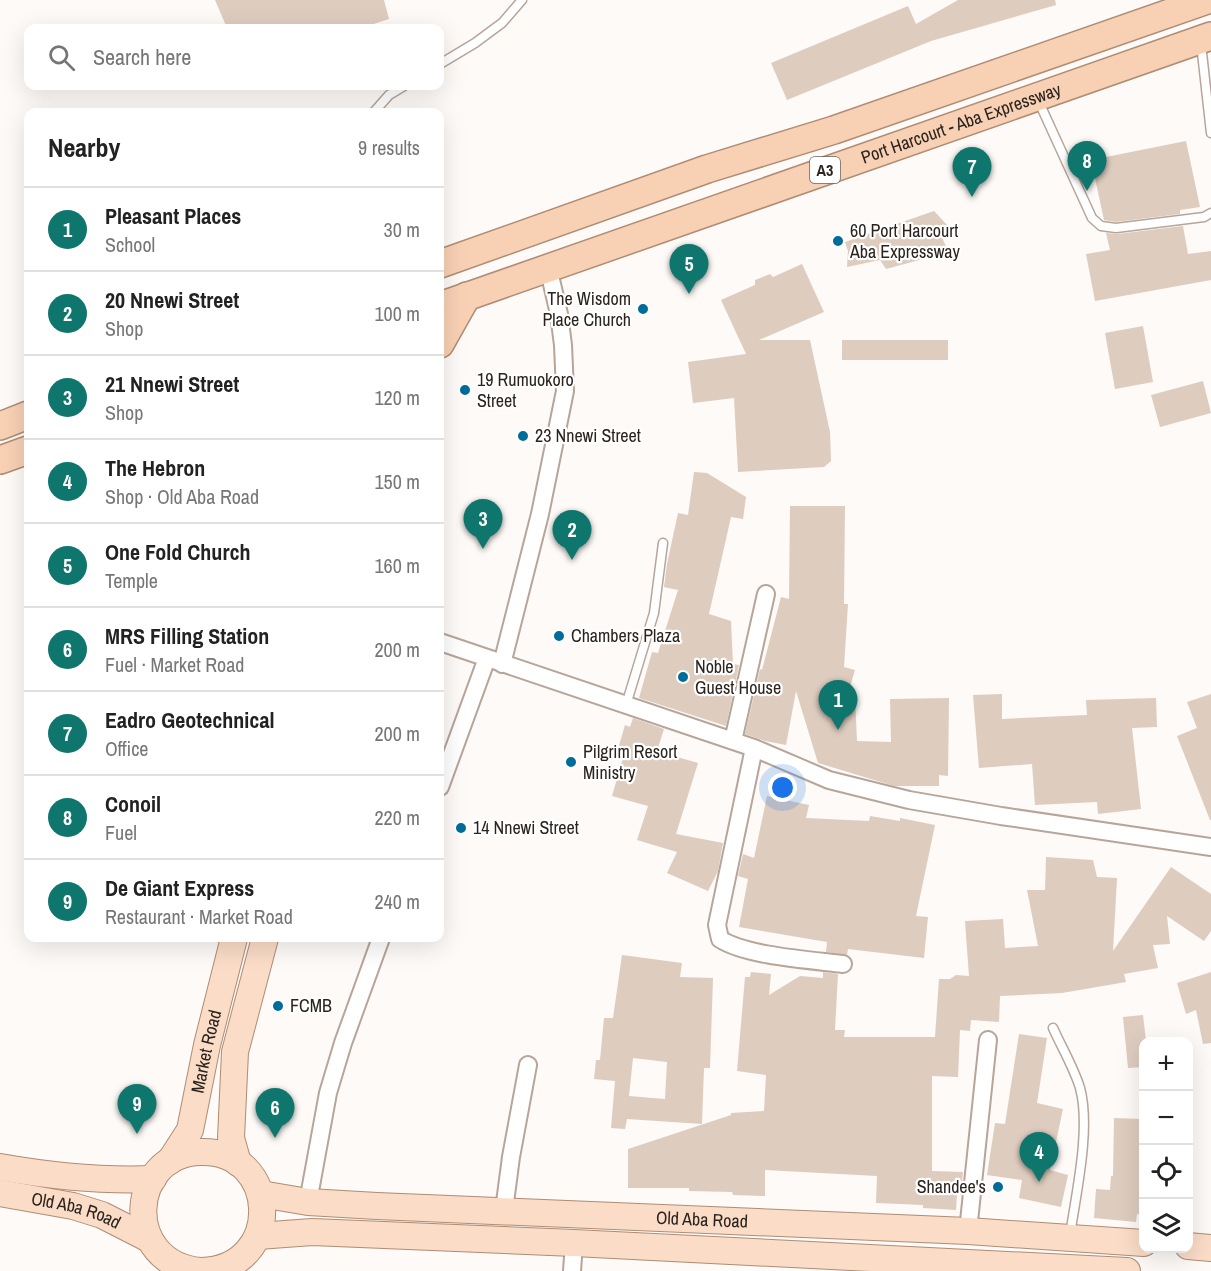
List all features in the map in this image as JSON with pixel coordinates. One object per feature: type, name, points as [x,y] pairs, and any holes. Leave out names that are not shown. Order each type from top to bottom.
[{"type":"highway","name":"Port Harcourt - Aba Expressway","points":[[444,263],[707,169],[834,130],[1207,0]]},
{"type":"highway","name":"Port Harcourt - Aba Expressway","points":[[444,305],[1206,38]]},
{"type":"highway","points":[[444,337],[467,296]]},
{"type":"highway","points":[[0,426],[24,417]]},
{"type":"highway","points":[[0,460],[24,451]]},
{"type":"main road","name":"Market Road","points":[[161,1170],[190,1130],[207,1045],[233,942]]},
{"type":"main road","name":"Market Road","points":[[238,1163],[231,1138],[235,1052],[264,942]]},
{"type":"main road","points":[[189,1153],[220,1154],[238,1163],[252,1177],[261,1194],[263,1215],[258,1236],[246,1253],[229,1268],[201,1271],[173,1267],[149,1239],[143,1215],[147,1190],[161,1170],[189,1153]]},
{"type":"main road","name":"Old Aba Road","points":[[0,1167],[87,1179],[115,1180],[161,1170]]},
{"type":"main road","name":"Old Aba Road","points":[[0,1193],[73,1206],[102,1215],[149,1239]]},
{"type":"main road","name":"Old Aba Road","points":[[261,1194],[308,1202],[968,1231],[1139,1243]]},
{"type":"main road","name":"Old Aba Road","points":[[258,1236],[312,1232],[1127,1271]]},
{"type":"main road","points":[[1193,1246],[1211,1248]]},
{"type":"street","points":[[444,778],[494,661],[540,514],[565,391],[559,314],[548,267]]},
{"type":"street","points":[[733,741],[766,594]]},
{"type":"street","points":[[444,643],[754,748],[830,780],[909,800],[1211,848]]},
{"type":"street","points":[[754,748],[717,925],[720,939],[748,951],[843,964]]},
{"type":"street","points":[[308,1202],[328,1093],[343,1043],[380,942]]},
{"type":"street","points":[[968,1231],[988,1040]]},
{"type":"street","points":[[504,1210],[528,1065]]},
{"type":"street","points":[[572,1271],[574,1243]]},
{"type":"lane","points":[[444,62],[502,23],[522,0]]},
{"type":"lane","points":[[1206,38],[1211,133]]},
{"type":"lane","points":[[377,108],[388,94],[396,90]]},
{"type":"lane","points":[[1036,96],[1092,218],[1101,226],[1116,228],[1204,217],[1211,213]]},
{"type":"lane","points":[[626,705],[654,613],[663,543]]},
{"type":"lane","points":[[1053,1028],[1079,1087],[1082,1102],[1082,1148],[1069,1239]]},
{"type":"building","points":[[215,0],[384,0],[389,19],[373,24],[225,24]]},
{"type":"building","points":[[958,0],[1055,0],[1056,5],[931,41],[787,100],[771,63],[908,6],[916,24]]},
{"type":"building","points":[[1186,141],[1200,207],[1180,210],[1180,214],[1116,222],[1104,220],[1091,160]]},
{"type":"building","points":[[934,211],[949,227],[943,240],[949,252],[886,269],[880,260],[847,267],[848,251],[845,242]]},
{"type":"building","points":[[1183,226],[1188,254],[1211,251],[1211,280],[1095,301],[1086,254],[1110,250],[1106,233],[1117,234]]},
{"type":"building","points":[[802,264],[824,312],[759,340],[810,340],[830,432],[831,461],[824,467],[738,472],[734,398],[693,403],[688,362],[746,354],[721,300],[755,285],[755,280],[770,274],[773,277]]},
{"type":"building","points":[[1143,326],[1153,382],[1115,389],[1105,333]]},
{"type":"building","points":[[842,340],[948,340],[948,360],[842,360]]},
{"type":"building","points":[[1203,381],[1211,413],[1160,427],[1151,395]]},
{"type":"building","points":[[694,472],[707,473],[746,497],[743,519],[731,517],[709,614],[731,621],[733,664],[739,665],[726,726],[639,698],[652,652],[658,653],[678,590],[664,587],[667,564],[678,513],[688,515]]},
{"type":"building","points":[[790,506],[845,506],[844,604],[848,604],[844,667],[855,670],[847,697],[855,696],[857,741],[891,742],[890,699],[949,698],[948,776],[939,775],[939,786],[894,786],[818,763],[796,691],[786,745],[745,734],[760,669],[762,670],[781,597],[789,599]]},
{"type":"building","points":[[1002,694],[1002,719],[1087,715],[1086,700],[1156,698],[1157,727],[1132,728],[1141,809],[1098,814],[1097,802],[1035,805],[1032,764],[979,768],[973,695]]},
{"type":"building","points":[[1211,694],[1210,820],[1177,736],[1197,728],[1187,702]]},
{"type":"building","points":[[633,718],[664,729],[657,751],[698,763],[676,834],[723,843],[718,871],[708,891],[667,873],[677,852],[637,840],[648,806],[612,796],[625,751],[618,749],[625,725],[630,727]]},
{"type":"building","points":[[767,796],[809,805],[806,818],[869,821],[870,816],[900,821],[900,818],[935,825],[916,916],[928,917],[924,958],[848,949],[847,955],[826,952],[827,942],[739,927],[748,879],[738,876],[743,854],[754,858]]},
{"type":"building","points":[[1046,857],[1093,860],[1097,877],[1117,878],[1113,951],[1171,867],[1211,894],[1211,931],[1204,941],[1167,916],[1170,944],[1153,945],[1158,968],[1124,974],[1126,982],[1062,993],[1000,996],[999,1022],[971,1020],[970,1031],[960,1030],[958,1077],[932,1076],[932,1171],[963,1172],[961,1195],[957,1194],[956,1210],[923,1208],[923,1205],[876,1203],[877,1176],[765,1170],[765,1196],[733,1195],[732,1192],[689,1191],[689,1188],[628,1188],[628,1149],[731,1115],[731,1113],[764,1111],[766,1075],[737,1071],[745,977],[750,977],[751,972],[771,974],[769,995],[800,976],[823,978],[823,972],[838,974],[835,1030],[845,1030],[844,1037],[935,1037],[939,979],[950,979],[956,975],[969,976],[965,921],[1003,919],[1005,948],[1038,946],[1027,890],[1045,890]]},
{"type":"building","points":[[622,955],[682,963],[680,977],[713,978],[710,1068],[704,1068],[702,1124],[627,1119],[625,1129],[611,1128],[615,1081],[594,1079],[596,1060],[600,1060],[604,1018],[613,1018]],"holes":[[[633,1058],[667,1062],[665,1099],[629,1096]]]},
{"type":"building","points":[[1211,972],[1211,1043],[1203,1044],[1196,1010],[1186,1014],[1177,983]]},
{"type":"building","points":[[1143,1015],[1146,1037],[1139,1037],[1139,1067],[1128,1068],[1123,1017]]},
{"type":"building","points":[[1019,1034],[1047,1038],[1037,1103],[1063,1109],[1050,1170],[1068,1175],[1061,1207],[1019,1198],[1022,1180],[987,1175],[995,1123],[1005,1124]]},
{"type":"building","points":[[1114,1118],[1139,1119],[1139,1214],[1137,1214],[1136,1222],[1094,1218],[1096,1189],[1110,1190],[1111,1176],[1113,1176]]},
{"type":"place","name":"Conoil","points":[[1087,191]]},
{"type":"place","name":"Eadro Geotechnical","points":[[972,197]]},
{"type":"place","name":"60 Port Harcourt Aba Expressway","points":[[838,241]]},
{"type":"place","name":"One Fold Church","points":[[689,294]]},
{"type":"place","name":"The Wisdom Place Church","points":[[643,309]]},
{"type":"place","name":"19 Rumuokoro Street","points":[[465,390]]},
{"type":"place","name":"23 Nnewi Street","points":[[523,436]]},
{"type":"place","name":"21 Nnewi Street","points":[[483,549]]},
{"type":"place","name":"20 Nnewi Street","points":[[572,560]]},
{"type":"place","name":"Chambers Plaza","points":[[559,636]]},
{"type":"place","name":"Noble Guest House","points":[[683,677]]},
{"type":"place","name":"Pleasant Places","points":[[838,730]]},
{"type":"place","name":"Pilgrim Resort Ministry","points":[[571,762]]},
{"type":"place","name":"14 Nnewi Street","points":[[461,828]]},
{"type":"place","name":"FCMB","points":[[278,1006]]},
{"type":"place","name":"De Giant Express","points":[[137,1134]]},
{"type":"place","name":"MRS Filling Station","points":[[275,1138]]},
{"type":"place","name":"The Hebron","points":[[1039,1182]]},
{"type":"place","name":"Shandee's","points":[[998,1187]]}]
